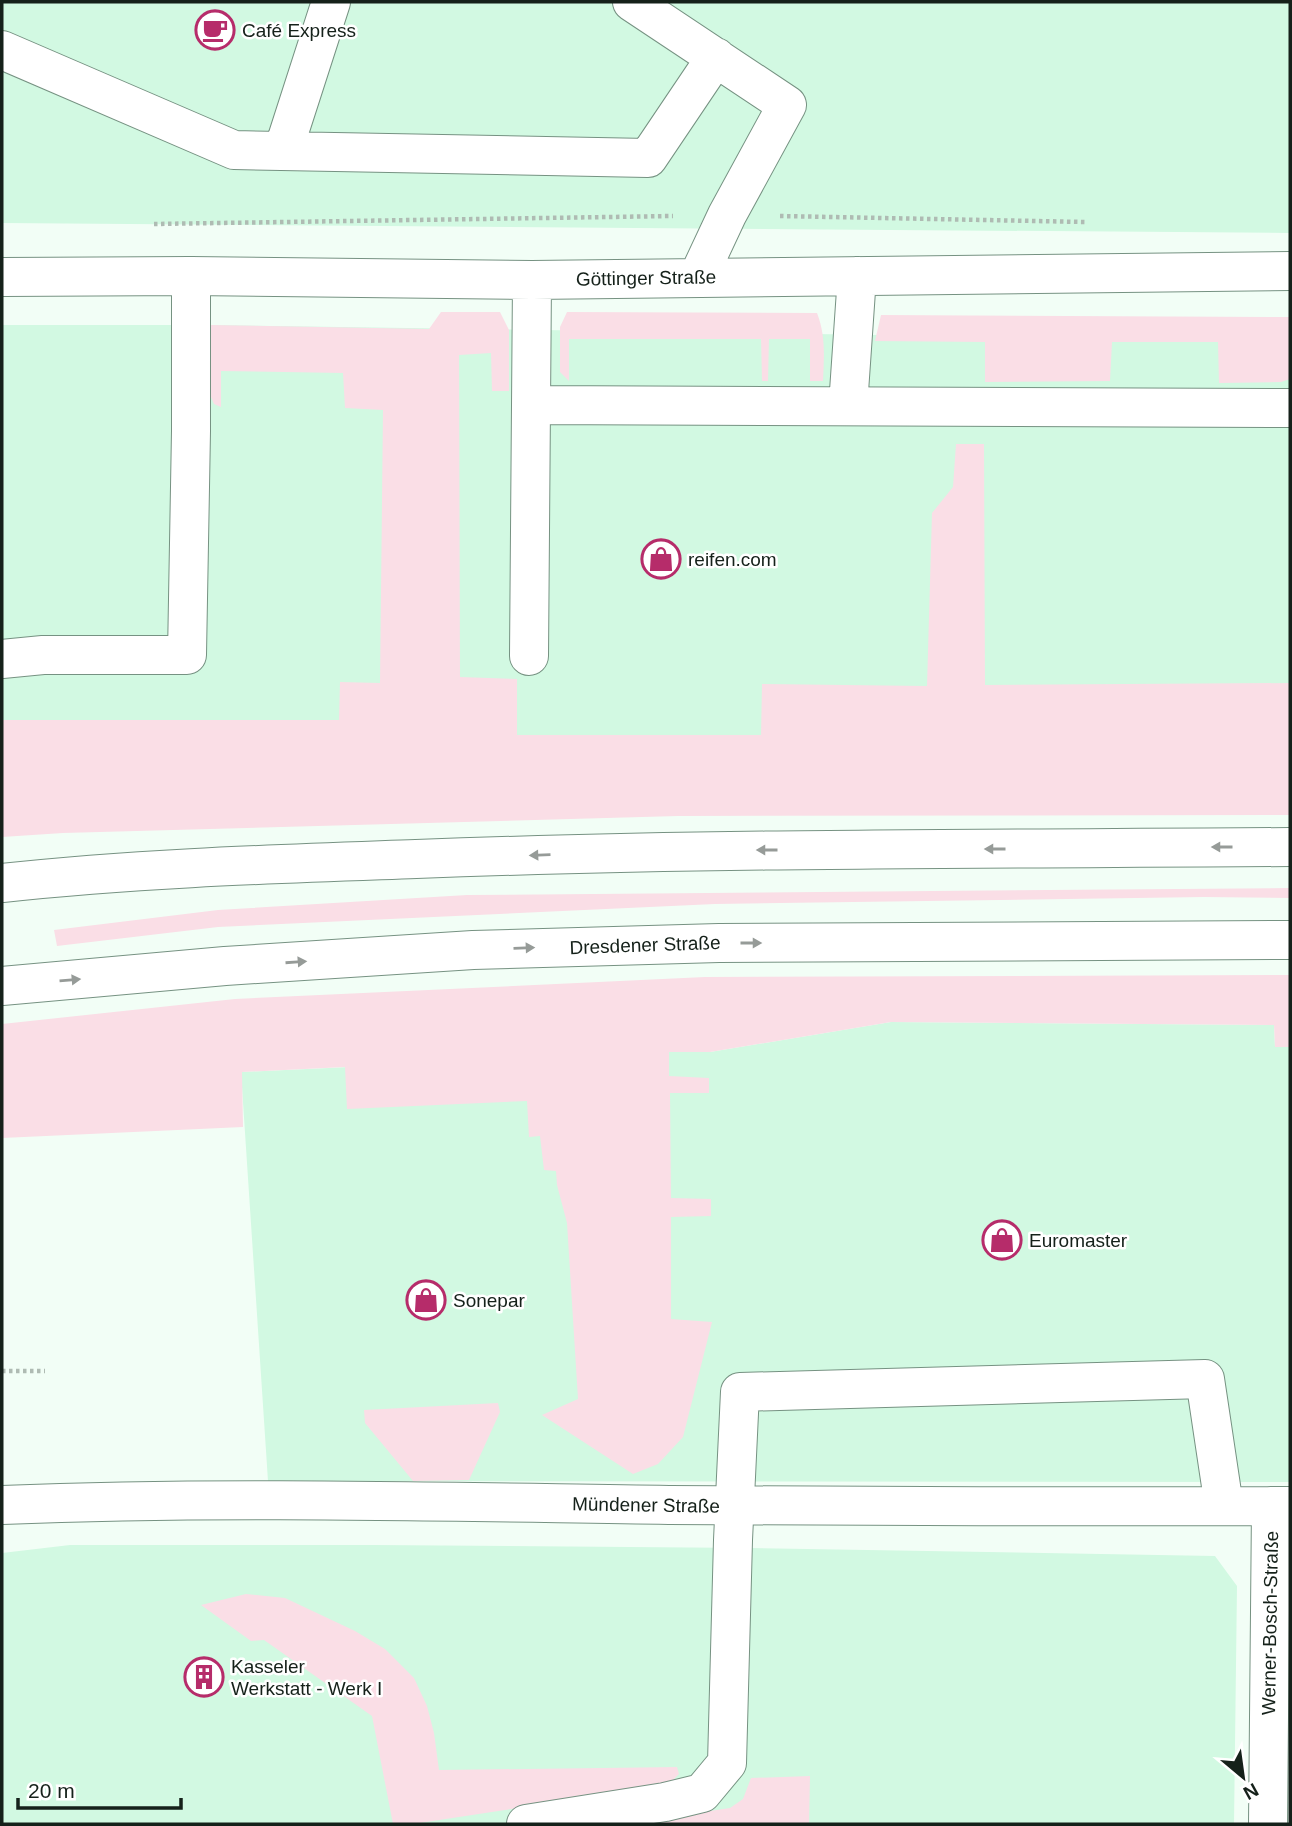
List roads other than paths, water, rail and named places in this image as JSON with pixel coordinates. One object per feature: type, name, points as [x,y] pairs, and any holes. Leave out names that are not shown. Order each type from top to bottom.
[{"type":"street","points":[[283,151],[331,2]]},
{"type":"street","points":[[632,2],[787,105],[727,215],[698,277]]},
{"type":"street","points":[[2,50],[234,150],[648,158],[716,57]]},
{"type":"street","name":"Göttinger Straße","points":[[2,277],[532,280],[1290,271]]},
{"type":"street","points":[[2,659],[43,655],[187,655],[191,276]]},
{"type":"street","points":[[848,406],[857,276]]},
{"type":"street","points":[[529,656],[532,280]]},
{"type":"street","points":[[532,405],[1290,408]]},
{"type":"street","points":[[2,883],[52,877],[228,866],[684,850],[1290,847]]},
{"type":"street","name":"Dresdener Straße","points":[[2,986],[225,966],[473,950],[733,943],[1290,940]]},
{"type":"street","points":[[526,1824],[665,1802],[702,1793],[727,1763],[740,1392],[1205,1379],[1224,1506]]},
{"type":"street","name":"Mündener Straße","points":[[2,1505],[344,1501],[735,1506],[1280,1506]]},
{"type":"street","name":"Werner-Bosch-Straße","points":[[1268,1824],[1280,1506]]},
{"type":"place","name":"Café Express","points":[[215,30]]},
{"type":"place","name":"reifen.com","points":[[661,559]]},
{"type":"place","name":"Euromaster","points":[[1002,1240]]},
{"type":"place","name":"Sonepar","points":[[426,1300]]},
{"type":"place","name":"Kasseler Werkstatt - Werk I","points":[[204,1677]]}]
